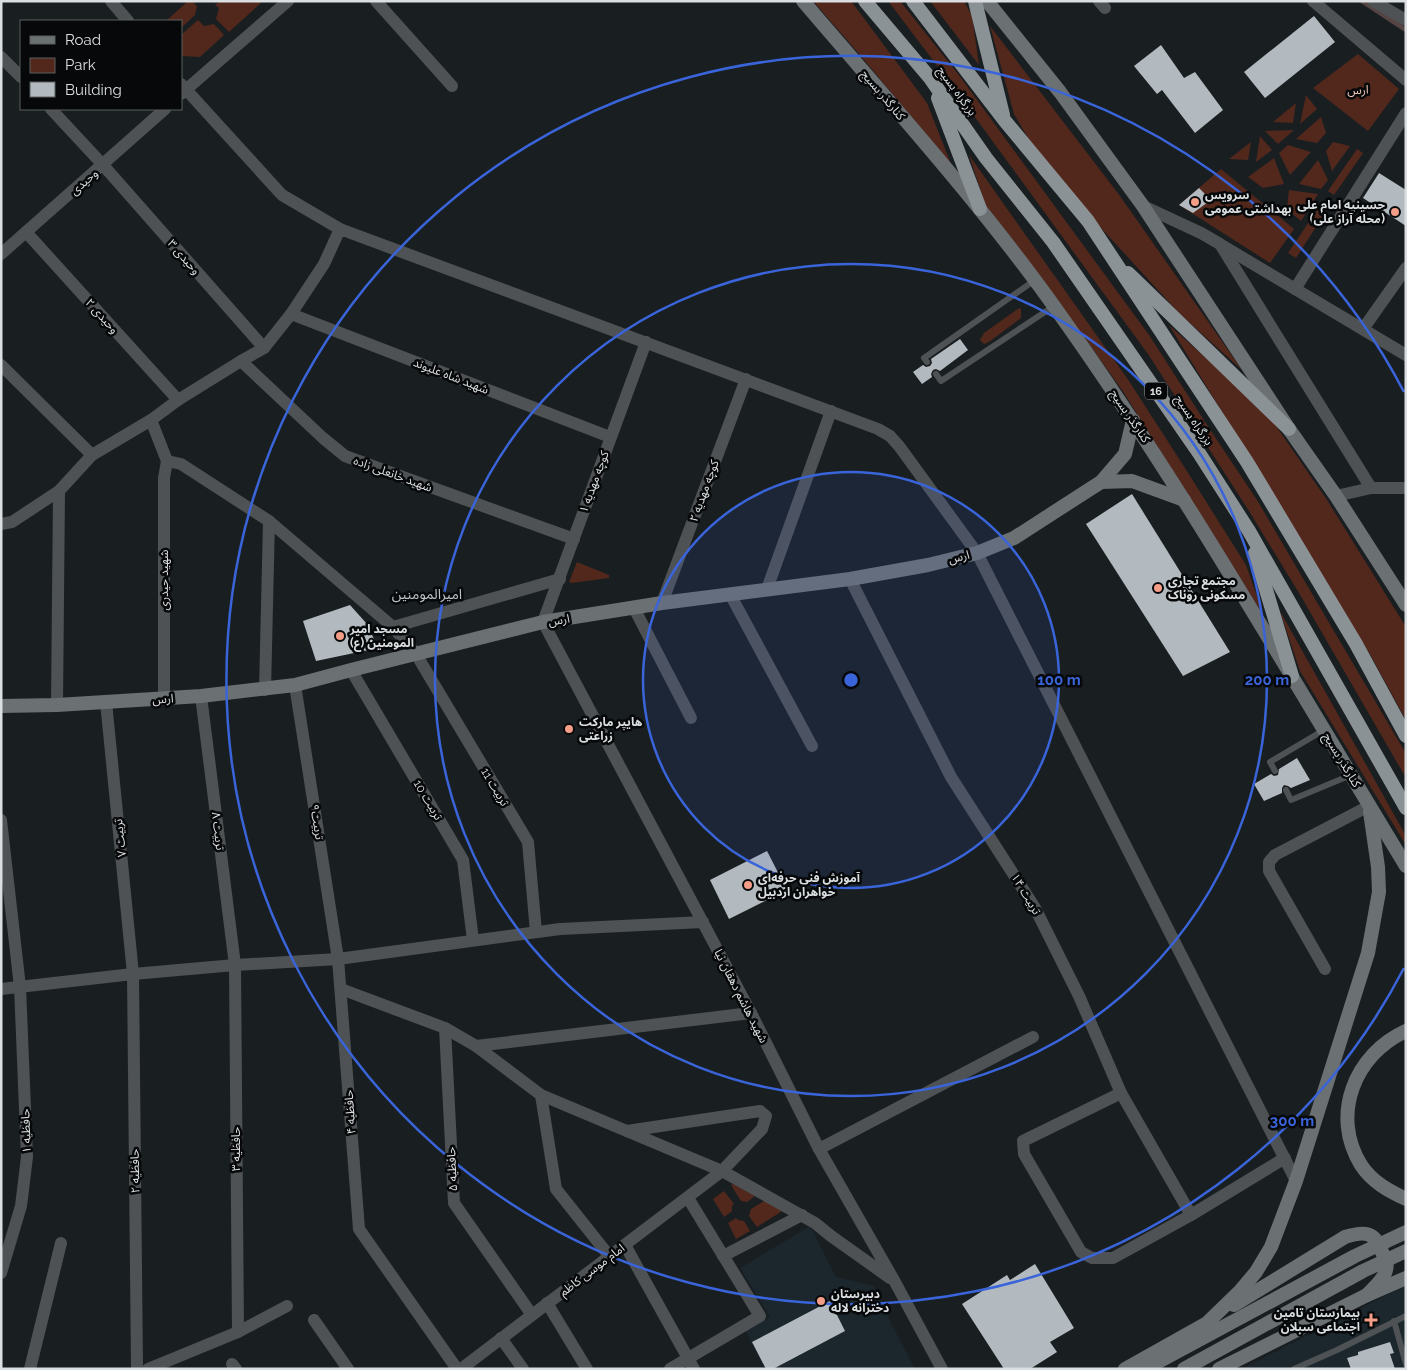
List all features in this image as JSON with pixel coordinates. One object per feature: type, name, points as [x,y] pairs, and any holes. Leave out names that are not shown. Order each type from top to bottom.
[{"type":"highway","name":"بزرگراه بسیج","points":[[865,1],[930,78],[986,158],[1052,242],[1199,453],[1248,531],[1406,808]]},
{"type":"highway","name":"بزرگراه بسیج","points":[[913,1],[1005,121],[1088,221],[1247,462],[1356,644],[1406,736]]},
{"type":"highway","points":[[975,1],[1005,121]]},
{"type":"highway","points":[[930,78],[980,209]]},
{"type":"highway","points":[[1110,255],[1289,428]]},
{"type":"highway","points":[[1248,531],[1292,676]]},
{"type":"main road","name":"کنارگذر بسیج","points":[[803,1],[980,209],[1054,306],[1133,420],[1184,500],[1406,866]]},
{"type":"main road","points":[[987,1],[1060,92],[1143,206],[1336,496],[1406,605]]},
{"type":"main road","points":[[1101,482],[1125,454],[1133,420]]},
{"type":"main road","points":[[1101,482],[1132,481],[1184,500]]},
{"type":"main road","name":"ارس","points":[[1,706],[164,699],[265,690],[295,685],[543,622],[662,603],[850,579],[928,565],[976,553],[1014,538],[1101,482]]},
{"type":"main road","points":[[1211,1320],[1240,1292],[1256,1272],[1271,1247],[1296,1181],[1368,953],[1379,892],[1378,867],[1369,806]]},
{"type":"main road","points":[[1406,1031],[1393,1036],[1376,1050],[1363,1066],[1352,1087],[1348,1106],[1348,1126],[1353,1146],[1361,1165],[1384,1189],[1406,1200]]},
{"type":"main road","points":[[1151,1366],[1355,1256],[1406,1232]]},
{"type":"main road","points":[[1125,1369],[1211,1320],[1345,1237],[1363,1233],[1376,1239],[1380,1245],[1387,1269],[1384,1277],[1367,1295]]},
{"type":"main road","points":[[1184,1369],[1363,1271],[1406,1251]]},
{"type":"main road","points":[[1219,1369],[1367,1295],[1406,1278]]},
{"type":"street","points":[[111,1],[127,20]]},
{"type":"street","points":[[288,1],[183,89],[282,195],[340,229],[878,429],[890,436],[899,446],[976,553],[1296,1181]]},
{"type":"street","points":[[376,1],[452,86]]},
{"type":"street","points":[[1312,1],[1406,80]]},
{"type":"street","points":[[1376,2],[1406,20]]},
{"type":"street","points":[[1,57],[20,76]]},
{"type":"street","name":"وحیدی ۳","points":[[52,110],[264,348]]},
{"type":"street","name":"وحیدی","points":[[1,254],[103,166],[164,110]]},
{"type":"street","points":[[1296,289],[1406,113]]},
{"type":"street","points":[[1143,206],[1201,233],[1406,355]]},
{"type":"street","points":[[1,524],[12,522],[59,491],[92,454],[151,420],[178,400],[264,348],[291,314],[324,264],[340,229]]},
{"type":"street","name":"وحیدی ۲","points":[[26,232],[178,400]]},
{"type":"street","points":[[1220,244],[1371,488]]},
{"type":"street","points":[[1364,329],[1406,268]]},
{"type":"street","name":"شهید شاه علیوند","points":[[291,314],[610,437]]},
{"type":"street","name":"کوچه مهدیه ۱","points":[[543,622],[646,342]]},
{"type":"street","name":"شهید خانعلی زاده","points":[[241,361],[323,438],[345,456],[574,539]]},
{"type":"street","points":[[1,365],[92,454]]},
{"type":"street","name":"کوچه مهدیه ۲","points":[[662,603],[746,379]]},
{"type":"street","points":[[767,589],[831,411]]},
{"type":"street","points":[[151,420],[167,461]]},
{"type":"street","name":"تربیت 11","points":[[167,461],[181,464],[269,521],[393,627],[416,654],[528,842],[536,932]]},
{"type":"street","name":"شهید حیدری","points":[[164,699],[164,478],[167,461]]},
{"type":"street","points":[[1336,496],[1371,488],[1406,488]]},
{"type":"street","points":[[57,705],[59,491]]},
{"type":"street","points":[[265,690],[269,521]]},
{"type":"street","points":[[393,627],[560,579]]},
{"type":"street","name":"تربیت ۱۴","points":[[850,579],[951,777],[1014,874],[1051,940],[1079,996],[1121,1093],[1191,1216]]},
{"type":"street","points":[[730,594],[812,746]]},
{"type":"street","points":[[634,608],[691,718]]},
{"type":"street","name":"شهید هاشم دهقان نیا","points":[[543,622],[751,1013],[819,1149],[942,1369]]},
{"type":"street","name":"تربیت 10","points":[[350,670],[463,860],[473,940]]},
{"type":"street","name":"تربیت۹","points":[[295,685],[338,959]]},
{"type":"street","name":"تربیت ۸","points":[[201,696],[235,965]]},
{"type":"street","name":"تربیت ۷","points":[[106,702],[133,974]]},
{"type":"street","points":[[1324,969],[1269,871],[1269,862],[1275,855],[1369,806]]},
{"type":"street","name":"حافظیه ۱","points":[[1,820],[20,987],[27,1157],[21,1206],[1,1273]]},
{"type":"street","points":[[1,989],[133,974],[235,965],[338,959],[560,929],[703,922]]},
{"type":"street","name":"حافظیه ۴","points":[[338,959],[359,1229],[459,1369]]},
{"type":"street","name":"حافظیه ۳","points":[[235,965],[238,1332]]},
{"type":"street","name":"حافظیه ۲","points":[[133,974],[137,1369]]},
{"type":"street","points":[[341,989],[445,1028],[476,1046],[541,1095],[722,1171],[815,1223],[895,1282]]},
{"type":"street","points":[[476,1046],[751,1013]]},
{"type":"street","name":"حافظیه ۵","points":[[445,1028],[454,1203],[532,1315]]},
{"type":"street","points":[[819,1149],[1033,1037]]},
{"type":"street","points":[[1121,1093],[1023,1141],[1024,1154],[1081,1252],[1092,1258],[1113,1258],[1191,1216],[1285,1158]]},
{"type":"street","points":[[541,1095],[556,1189],[610,1257]]},
{"type":"street","name":"امام موسی کاظم","points":[[459,1369],[722,1171],[762,1129],[766,1116],[760,1110],[627,1131]]},
{"type":"street","points":[[670,1369],[692,1364],[760,1316],[688,1198]]},
{"type":"street","points":[[723,1256],[802,1215]]},
{"type":"street","points":[[30,1369],[61,1243]]},
{"type":"street","points":[[625,1245],[692,1364]]},
{"type":"street","points":[[547,1303],[587,1369]]},
{"type":"street","points":[[148,1369],[238,1332],[287,1306]]},
{"type":"street","points":[[314,1320],[348,1369]]},
{"type":"street","points":[[502,1338],[524,1369]]},
{"type":"lane","points":[[927,362],[924,358],[1035,280]]},
{"type":"lane","points":[[936,374],[940,382],[1054,306]]},
{"type":"lane","points":[[1275,771],[1270,762],[1324,730]]},
{"type":"lane","points":[[1286,790],[1291,800],[1351,775]]},
{"type":"lane","points":[[1294,1369],[1406,1316]]},
{"type":"lane","points":[[1394,1321],[1406,1364]]},
{"type":"shaded area","name":"دبیرستان دخترانه لاله","points":[[810,1226],[836,1277],[874,1286],[915,1369],[765,1369],[745,1330],[770,1317],[740,1268]]},
{"type":"shaded area","name":"بیمارستان تامین اجتماعی سبلان","points":[[1406,1285],[1406,1369],[1395,1369],[1392,1359],[1362,1369],[1357,1355],[1347,1358],[1351,1369],[1241,1369]],"holes":[[[1389,1342],[1394,1352],[1361,1363],[1358,1352]]]},
{"type":"green space","points":[[188,1],[192,1],[197,6],[195,15],[182,27],[182,20],[167,20]]},
{"type":"green space","points":[[220,1],[263,1],[229,32],[216,19],[219,8],[215,5]]},
{"type":"green space","points":[[813,1],[851,1],[927,103],[951,164],[860,55]]},
{"type":"green space","points":[[888,1],[900,1],[958,74],[1149,335],[1257,500],[1405,752],[1406,778],[1299,593],[1249,511],[1148,354]]},
{"type":"green space","points":[[930,1],[964,1],[972,16],[979,65]]},
{"type":"green space","points":[[198,20],[204,26],[214,24],[224,35],[200,57],[182,56],[182,34]]},
{"type":"green space","points":[[990,26],[1120,196],[1242,370],[1180,314],[1101,228],[1028,138],[1014,114]]},
{"type":"green space","name":"ارس","points":[[1358,54],[1399,89],[1368,131],[1313,88]]},
{"type":"green space","name":"ارس","points":[[1306,95],[1317,109],[1300,124]]},
{"type":"green space","points":[[1296,103],[1293,123],[1273,122]]},
{"type":"green space","name":"ارس","points":[[1321,117],[1326,133],[1317,143],[1296,139]]},
{"type":"green space","points":[[1294,130],[1278,144],[1265,131]]},
{"type":"green space","points":[[1260,136],[1272,150],[1256,162]]},
{"type":"green space","points":[[1251,142],[1248,160],[1229,159]]},
{"type":"green space","points":[[1333,142],[1350,146],[1332,171],[1326,151]]},
{"type":"green space","points":[[1288,145],[1311,152],[1290,175],[1279,153]]},
{"type":"green space","points":[[1357,149],[1363,153],[1334,195],[1328,191]]},
{"type":"green space","points":[[969,155],[1129,381],[1185,468],[1246,565],[1264,616],[1124,393],[1042,278],[986,207]]},
{"type":"green space","points":[[1274,158],[1284,184],[1263,188],[1248,177]]},
{"type":"green space","points":[[1318,160],[1328,180],[1321,189],[1299,184]]},
{"type":"green space","points":[[1221,169],[1294,229],[1270,263],[1179,205]]},
{"type":"green space","points":[[1289,190],[1318,194],[1301,221],[1287,209]]},
{"type":"green space","points":[[1323,201],[1330,205],[1296,258],[1288,253]]},
{"type":"green space","points":[[1019,308],[1021,309],[1021,318],[989,342],[984,344],[980,340],[984,333]]},
{"type":"green space","points":[[1169,325],[1267,413],[1327,500],[1406,627],[1406,720],[1371,656]]},
{"type":"green space","points":[[577,562],[609,575],[609,578],[569,582]]},
{"type":"green space","points":[[1280,611],[1406,836],[1406,845],[1300,671]]},
{"type":"green space","points":[[733,1184],[755,1196],[747,1202],[741,1201],[731,1185]]},
{"type":"green space","points":[[724,1191],[734,1204],[732,1211],[724,1217],[713,1199]]},
{"type":"green space","points":[[764,1201],[784,1210],[757,1227],[749,1216],[751,1209]]},
{"type":"green space","points":[[736,1218],[744,1221],[750,1231],[736,1239],[728,1223]]},
{"type":"building","points":[[1314,16],[1335,42],[1265,98],[1244,72]]},
{"type":"building","points":[[1161,45],[1184,78],[1195,72],[1223,110],[1195,133],[1162,90],[1157,94],[1134,66]]},
{"type":"building","name":"حسینیه امام علی (محله آراز علی)","points":[[1379,173],[1406,190],[1406,226],[1363,198]]},
{"type":"building","name":"سرویس بهداشتی عمومی","points":[[1199,188],[1211,200],[1193,213],[1179,205]]},
{"type":"building","points":[[960,339],[968,350],[940,371],[933,370],[932,377],[922,384],[913,372],[923,365],[926,367],[930,366],[932,363],[931,359]]},
{"type":"building","name":"مجتمع تجاری مسکونی روناک","points":[[1132,494],[1230,652],[1183,676],[1086,524]]},
{"type":"building","name":"مسجد امیر المومنین (ع)","points":[[350,605],[367,624],[378,648],[316,661],[303,621]]},
{"type":"building","points":[[1297,758],[1310,780],[1291,788],[1284,785],[1282,793],[1264,801],[1254,784],[1271,774],[1274,776],[1278,775],[1279,769]]},
{"type":"building","name":"آموزش فنی حرفه‌ای خواهران اردبیل","points":[[767,851],[787,890],[729,919],[710,880]]},
{"type":"building","points":[[1035,1264],[1074,1328],[1050,1342],[1057,1352],[1030,1369],[1004,1369],[962,1304],[1007,1275],[1010,1280]]},
{"type":"building","points":[[830,1301],[845,1331],[773,1369],[766,1369],[752,1342]]},
{"type":"building","points":[[1390,1342],[1394,1353],[1390,1354],[1395,1369],[1351,1369],[1347,1358],[1358,1355],[1358,1352]]},
{"type":"waterway","points":[[1362,1],[1406,30]]},
{"type":"place","name":"سرویس بهداشتی عمومی","points":[[1195,202]]},
{"type":"place","name":"حسینیه امام علی (محله آراز علی)","points":[[1395,212]]},
{"type":"place","name":"مجتمع تجاری مسکونی روناک","points":[[1158,588]]},
{"type":"place","name":"مسجد امیر المومنین (ع)","points":[[340,636]]},
{"type":"place","name":"هایپر مارکت زراعتی","points":[[569,729]]},
{"type":"place","name":"آموزش فنی حرفه‌ای خواهران اردبیل","points":[[748,885]]},
{"type":"place","name":"دبیرستان دخترانه لاله","points":[[821,1301]]},
{"type":"place","name":"بیمارستان تامین اجتماعی سبلان","points":[[1371,1320]]},
{"type":"district","name":"امیرالمومنین","points":[[427,594]]}]
